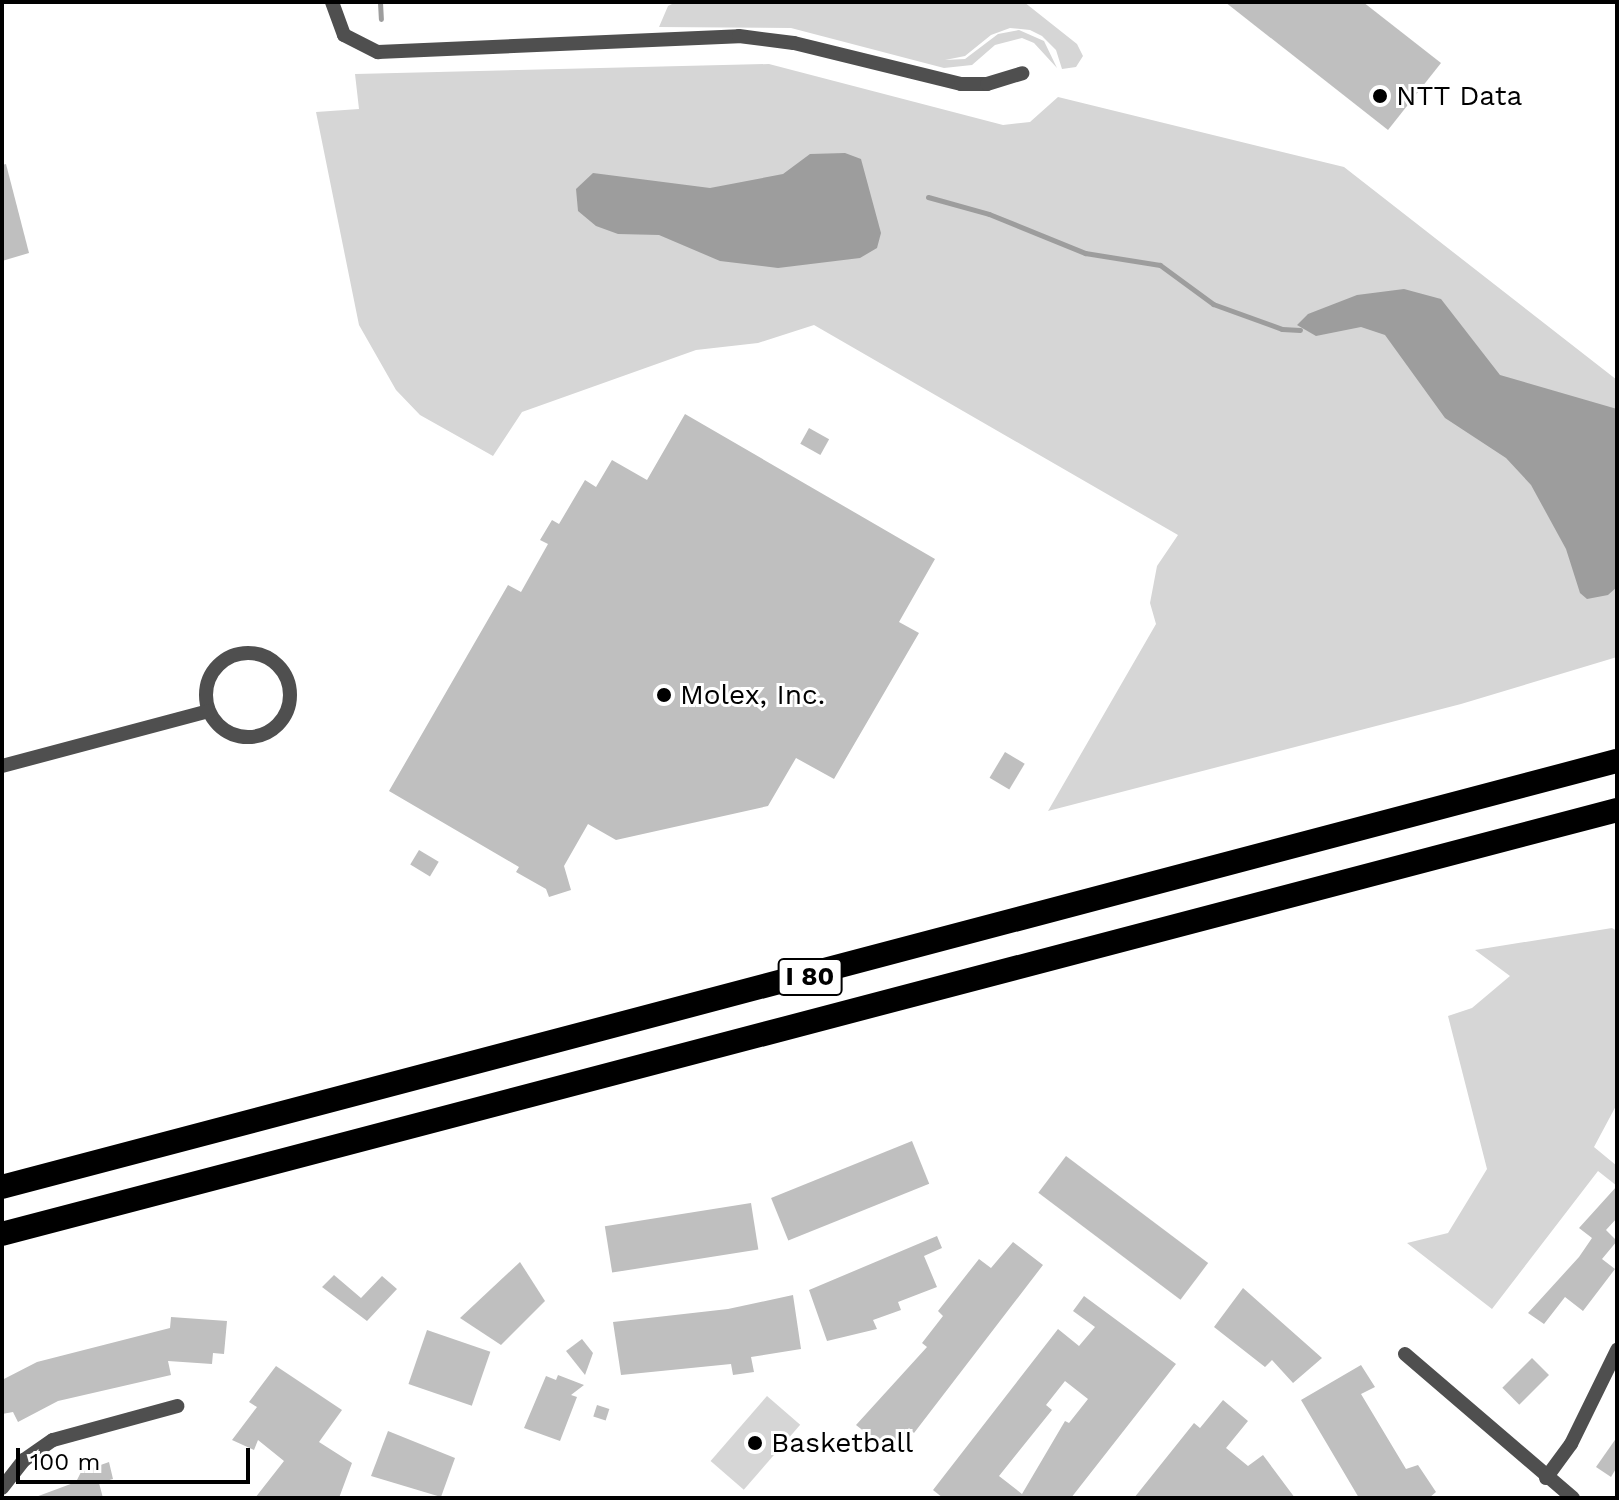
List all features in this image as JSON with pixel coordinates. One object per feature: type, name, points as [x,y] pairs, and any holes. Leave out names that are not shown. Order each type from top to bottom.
[{"type":"highway","name":"I 80","points":[[2,1187],[1617,761]]},
{"type":"highway","name":"I 80","points":[[2,1234],[1617,810]]},
{"type":"street","points":[[332,2],[338,27],[353,43],[378,52],[739,36],[794,43],[961,84],[1006,81],[1022,73]]},
{"type":"street","points":[[254,654],[279,667],[287,679],[290,692],[283,719],[262,735],[235,735],[209,711],[208,682],[226,660],[254,654]]},
{"type":"street","points":[[2,766],[209,711]]},
{"type":"street","points":[[1546,1478],[1571,1444],[1617,1350]]},
{"type":"street","points":[[1405,1354],[1573,1498]]},
{"type":"street","points":[[2,1488],[24,1460],[53,1440],[139,1420],[177,1406]]},
{"type":"shaded area","points":[[676,2],[1024,2],[1077,44],[1083,56],[1076,67],[1062,69],[1056,50],[1042,36],[1030,30],[1010,28],[991,35],[965,56],[945,60],[965,59],[998,34],[1019,30],[1044,41],[1057,68],[1034,43],[1022,38],[995,45],[972,65],[944,68],[791,28],[659,27],[668,6]]},
{"type":"shaded area","points":[[769,64],[1003,125],[1030,122],[1058,97],[1344,167],[1617,380],[1617,657],[1461,704],[1048,811],[1156,624],[1150,603],[1157,566],[1178,535],[814,325],[758,343],[696,350],[522,412],[493,456],[420,415],[396,390],[359,325],[316,112],[359,109],[355,74]]},
{"type":"shaded area","points":[[845,153],[861,159],[881,233],[877,248],[860,258],[778,268],[720,261],[659,235],[618,234],[596,226],[578,211],[576,189],[593,173],[710,188],[783,174],[810,154]]},
{"type":"shaded area","points":[[1404,289],[1441,299],[1500,375],[1617,409],[1617,587],[1608,595],[1587,599],[1580,593],[1566,549],[1531,485],[1506,458],[1445,418],[1385,335],[1361,327],[1316,336],[1297,325],[1308,314],[1357,295]]},
{"type":"shaded area","points":[[1612,928],[1617,931],[1617,1104],[1594,1147],[1617,1166],[1617,1186],[1598,1171],[1492,1309],[1407,1243],[1448,1233],[1487,1169],[1448,1016],[1472,1008],[1510,976],[1475,950]]},
{"type":"shaded area","name":"Basketball","points":[[767,1396],[800,1425],[744,1490],[711,1461]]},
{"type":"building","name":"NTT Data","points":[[1225,2],[1363,2],[1441,63],[1388,130]]},
{"type":"building","points":[[6,164],[29,253],[2,261],[2,165]]},
{"type":"building","name":"Molex, Inc.","points":[[685,414],[935,559],[899,622],[919,633],[834,779],[796,758],[768,806],[616,840],[588,824],[564,866],[571,890],[549,897],[546,889],[516,872],[519,867],[389,791],[508,585],[521,592],[548,544],[540,540],[552,520],[559,524],[585,480],[596,487],[612,460],[647,480]]},
{"type":"building","points":[[809,428],[829,439],[820,455],[800,444]]},
{"type":"building","points":[[1005,752],[1025,764],[1009,790],[990,778]]},
{"type":"building","points":[[419,850],[439,862],[430,876],[410,865]]},
{"type":"building","points":[[912,1141],[929,1184],[788,1241],[771,1198]]},
{"type":"building","points":[[1066,1156],[1208,1263],[1180,1300],[1038,1193]]},
{"type":"building","points":[[1617,1186],[1617,1218],[1606,1230],[1617,1241],[1602,1259],[1615,1269],[1583,1311],[1565,1297],[1544,1324],[1528,1313],[1579,1257],[1592,1238],[1579,1228]]},
{"type":"building","points":[[751,1203],[758,1249],[612,1273],[605,1226]]},
{"type":"building","points":[[937,1236],[942,1248],[924,1256],[937,1287],[898,1302],[901,1310],[873,1320],[877,1329],[827,1341],[809,1290]]},
{"type":"building","points":[[1013,1242],[1043,1265],[914,1433],[909,1428],[890,1452],[856,1425],[927,1347],[922,1343],[943,1316],[938,1311],[979,1259],[991,1268]]},
{"type":"building","points":[[520,1262],[545,1301],[501,1345],[460,1318]]},
{"type":"building","points":[[334,1275],[361,1298],[382,1276],[397,1289],[367,1321],[322,1287]]},
{"type":"building","points":[[1243,1288],[1322,1358],[1293,1383],[1272,1360],[1265,1367],[1214,1327]]},
{"type":"building","points":[[793,1295],[801,1349],[751,1357],[754,1372],[733,1375],[731,1364],[621,1375],[613,1322],[728,1309]]},
{"type":"building","points":[[1084,1296],[1176,1364],[1071,1498],[943,1498],[933,1490],[1058,1329],[1079,1346],[1095,1327],[1073,1311]],"holes":[[[1065,1381],[1088,1399],[1069,1423],[1065,1421],[1022,1494],[999,1476],[1052,1410],[1046,1405]]]},
{"type":"building","points":[[171,1317],[227,1321],[224,1354],[213,1353],[212,1364],[168,1361],[171,1375],[58,1401],[18,1422],[13,1412],[2,1414],[2,1380],[37,1362],[170,1328]]},
{"type":"building","points":[[427,1330],[490,1352],[472,1406],[408,1384]]},
{"type":"building","points":[[582,1339],[593,1353],[585,1375],[566,1351]]},
{"type":"building","points":[[1532,1358],[1549,1375],[1519,1405],[1502,1388]]},
{"type":"building","points":[[1361,1365],[1375,1387],[1361,1394],[1406,1469],[1418,1465],[1436,1492],[1429,1498],[1359,1498],[1301,1400]]},
{"type":"building","points":[[276,1366],[342,1410],[319,1442],[352,1463],[339,1498],[255,1498],[284,1461],[258,1440],[254,1450],[232,1440],[257,1407],[249,1402]]},
{"type":"building","points":[[558,1375],[584,1385],[571,1395],[577,1397],[560,1441],[524,1428],[546,1376],[556,1380]]},
{"type":"building","points":[[1223,1400],[1248,1421],[1226,1448],[1248,1466],[1263,1455],[1295,1498],[1134,1498],[1194,1423],[1200,1428]]},
{"type":"building","points":[[597,1405],[609,1409],[606,1420],[593,1416]]},
{"type":"building","points":[[388,1431],[455,1458],[441,1497],[371,1476]]},
{"type":"building","points":[[1617,1437],[1617,1467],[1611,1477],[1596,1467]]},
{"type":"building","points":[[109,1462],[113,1479],[99,1483],[103,1498],[33,1498],[76,1482],[81,1472]]},
{"type":"waterway","points":[[380,2],[381,19]]},
{"type":"waterway","points":[[928,197],[989,214],[1085,253],[1160,265],[1213,304],[1282,329],[1300,330]]},
{"type":"place","name":"NTT Data","points":[[1380,96]]},
{"type":"place","name":"Molex, Inc.","points":[[664,695]]},
{"type":"place","name":"Basketball","points":[[755,1443]]}]
